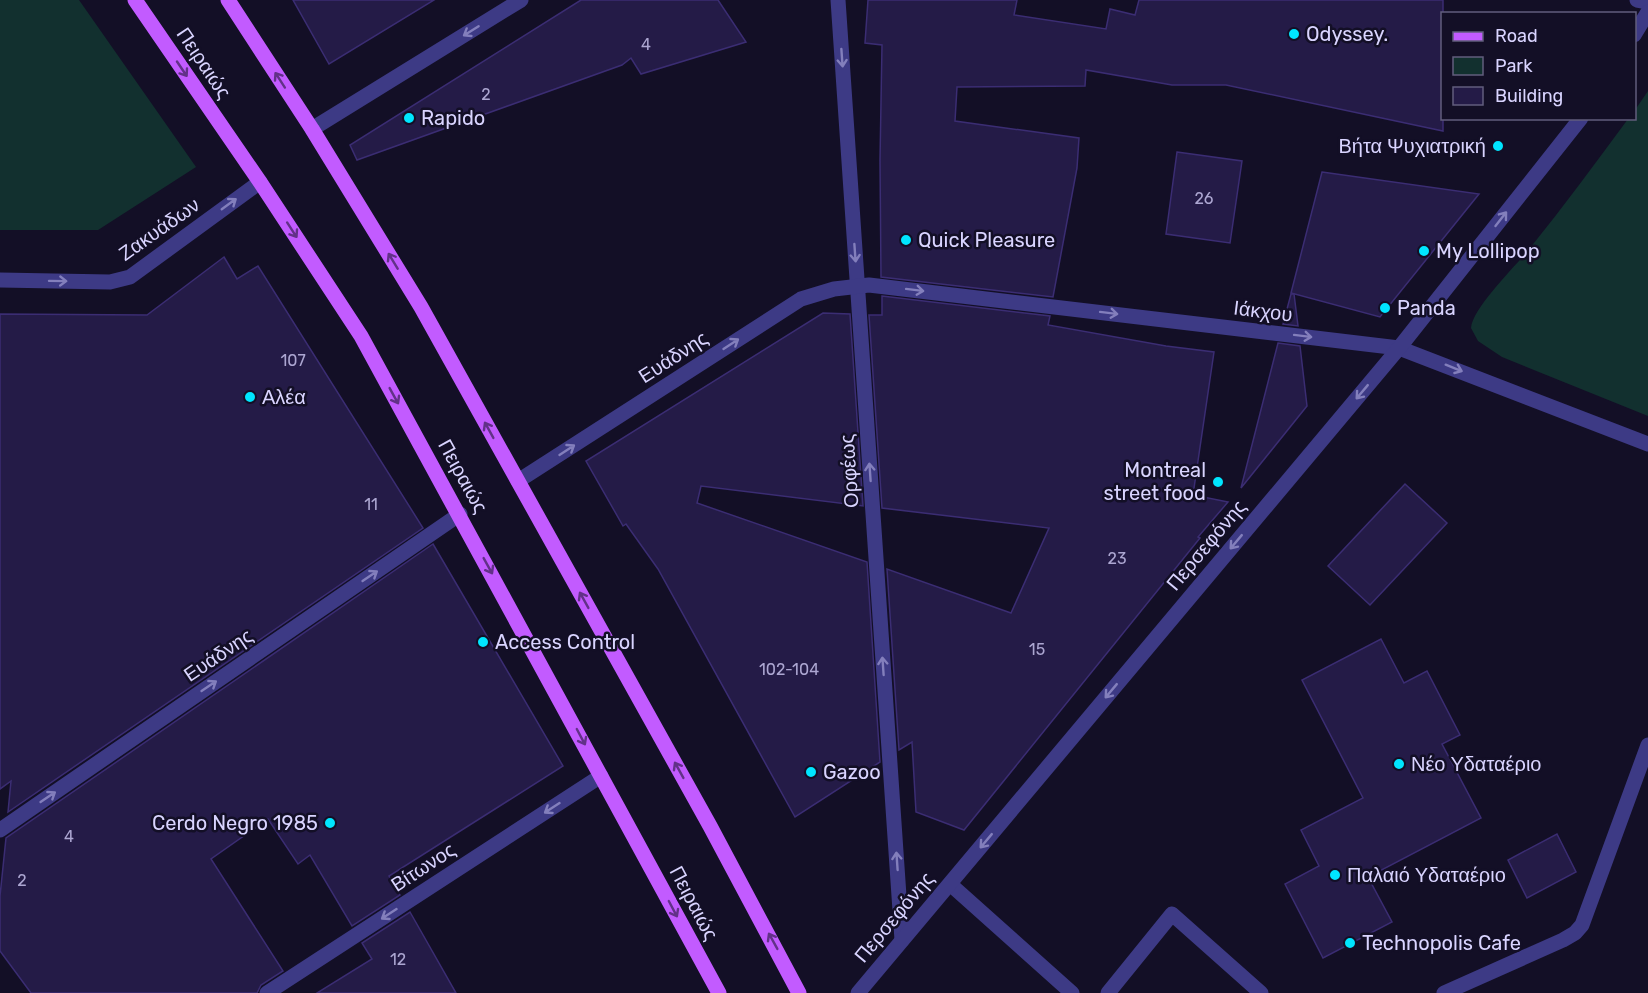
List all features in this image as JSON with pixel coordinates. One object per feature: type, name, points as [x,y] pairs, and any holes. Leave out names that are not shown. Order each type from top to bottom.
[{"type":"main road","name":"Πειραιώς","points":[[135,0],[260,182],[361,336],[719,993]]},
{"type":"main road","points":[[228,0],[312,129],[421,307],[715,836],[799,993]]},
{"type":"street","points":[[312,129],[520,0]]},
{"type":"street","name":"Ορφέως","points":[[838,0],[902,940]]},
{"type":"street","points":[[1637,0],[1648,2]]},
{"type":"street","points":[[1636,33],[1648,12]]},
{"type":"street","name":"Περσεφόνης","points":[[858,993],[1399,348],[1579,120]]},
{"type":"street","name":"Ζακυάδων","points":[[0,280],[110,282],[130,277],[260,182]]},
{"type":"street","name":"Ιάκχου","points":[[857,285],[1399,348],[1648,444]]},
{"type":"street","name":"Ευάδνης","points":[[518,481],[801,299],[824,291],[857,285]]},
{"type":"street","name":"Ευάδνης","points":[[0,830],[460,514]]},
{"type":"street","points":[[1444,993],[1563,940],[1582,925],[1648,745]]},
{"type":"street","name":"Βίτωνος","points":[[267,993],[601,776]]},
{"type":"street","points":[[950,884],[1072,993]]},
{"type":"street","points":[[1108,993],[1173,914],[1261,993]]},
{"type":"green space","points":[[0,0],[79,0],[196,167],[98,230],[0,230]]},
{"type":"green space","points":[[1648,91],[1648,416],[1502,357],[1478,341],[1471,328],[1479,309],[1487,298],[1543,232],[1627,120],[1636,120],[1636,109]]},
{"type":"building","points":[[293,0],[434,0],[329,64]]},
{"type":"building","points":[[581,0],[718,0],[746,42],[641,74],[631,58],[622,65],[357,160],[350,145]]},
{"type":"building","points":[[868,0],[1017,0],[1014,15],[1106,29],[1110,9],[1135,15],[1139,0],[1443,0],[1441,120],[1443,120],[1443,131],[1226,85],[1172,85],[1086,70],[1085,86],[957,87],[955,121],[1079,138],[1077,168],[1053,297],[881,277],[882,45],[865,43]]},
{"type":"building","points":[[1177,152],[1242,161],[1230,243],[1166,234]]},
{"type":"building","points":[[1322,172],[1479,194],[1380,317],[1291,293]]},
{"type":"building","points":[[224,257],[237,279],[258,266],[423,528],[8,812],[11,781],[0,789],[0,314],[147,315]]},
{"type":"building","points":[[1291,294],[1294,294],[1298,326],[1283,324]]},
{"type":"building","points":[[882,296],[1050,316],[1048,325],[1214,352],[1193,495],[1228,502],[964,830],[916,812],[912,742],[899,750],[887,569],[1011,613],[1049,528],[882,508],[869,315],[882,315]]},
{"type":"building","points":[[823,313],[850,314],[863,506],[701,486],[697,503],[867,562],[880,762],[795,817],[658,569],[626,524],[623,526],[586,461]]},
{"type":"building","points":[[1278,343],[1300,346],[1307,406],[1241,488]]},
{"type":"building","points":[[1405,484],[1447,523],[1370,605],[1328,566]]},
{"type":"building","points":[[433,544],[563,766],[389,876],[400,895],[352,926],[310,855],[298,864],[268,819],[211,859],[283,971],[261,985],[257,993],[31,993],[0,951],[0,896],[6,838]]},
{"type":"building","name":"Νέο Υδαταέριο","points":[[1381,639],[1404,683],[1427,671],[1460,735],[1442,744],[1481,818],[1368,877],[1392,922],[1323,958],[1285,884],[1319,866],[1301,830],[1363,798],[1302,680]]},
{"type":"building","points":[[1557,834],[1576,872],[1527,898],[1508,860]]},
{"type":"building","points":[[410,912],[456,993],[317,993],[372,959],[362,943]]},
{"type":"place","name":"Odyssey.","points":[[1294,34]]},
{"type":"place","name":"Rapido","points":[[409,118]]},
{"type":"place","name":"Βήτα Ψυχιατρική","points":[[1498,146]]},
{"type":"place","name":"Quick Pleasure","points":[[906,240]]},
{"type":"place","name":"My Lollipop","points":[[1424,251]]},
{"type":"place","name":"Panda","points":[[1385,308]]},
{"type":"place","name":"Αλέα","points":[[250,397]]},
{"type":"place","name":"Montreal street food","points":[[1218,482]]},
{"type":"place","name":"Access Control","points":[[483,642]]},
{"type":"place","name":"Νέο Υδαταέριο","points":[[1399,764]]},
{"type":"place","name":"Gazoo","points":[[811,772]]},
{"type":"place","name":"Cerdo Negro 1985","points":[[330,823]]},
{"type":"place","name":"Παλαιό Υδαταέριο","points":[[1335,875]]},
{"type":"place","name":"Technopolis Cafe","points":[[1350,943]]}]
